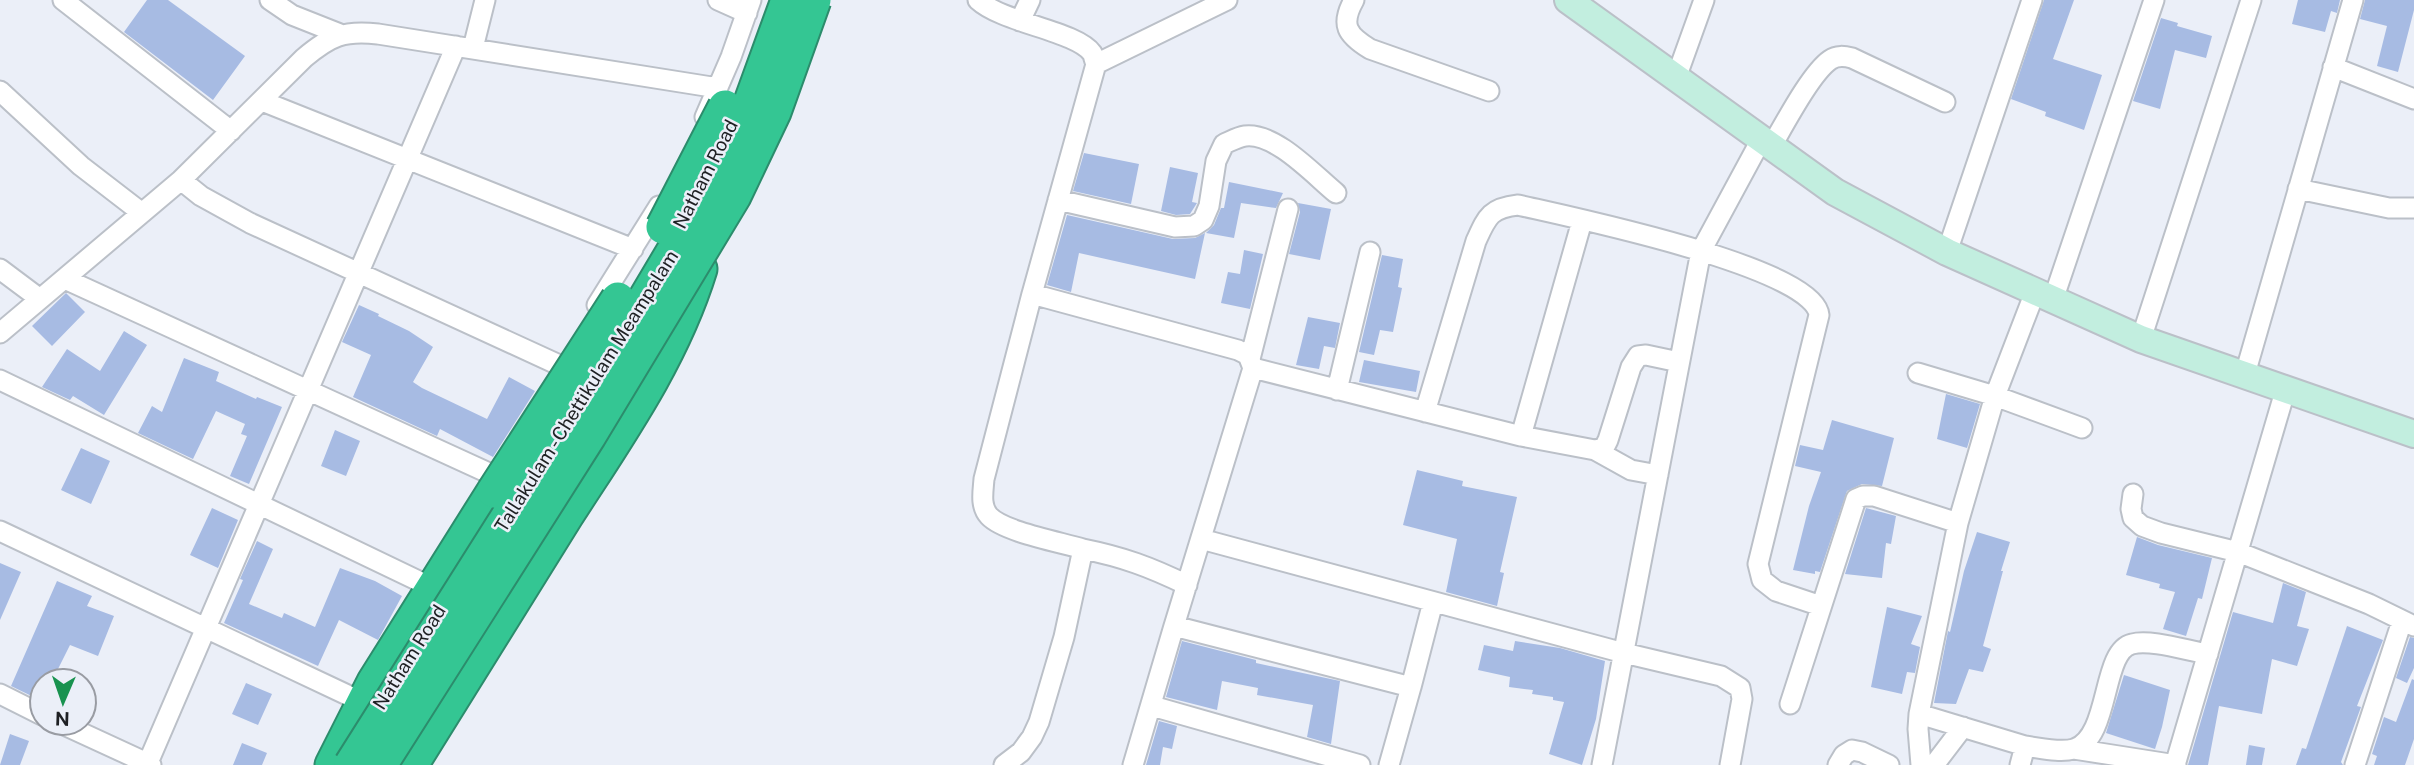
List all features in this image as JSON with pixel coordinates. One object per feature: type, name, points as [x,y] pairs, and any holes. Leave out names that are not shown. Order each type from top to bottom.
[{"type":"highway","name":"Tallakulam - Chettikulam Meampalam","points":[[351,765],[638,311],[712,188],[744,121],[788,0]]},
{"type":"highway","name":"Tallakulam - Chettikulam Meampalam","points":[[380,765],[589,436],[734,196],[774,112],[814,0]]},
{"type":"highway","points":[[332,765],[374,682],[676,204],[734,86],[755,4]]},
{"type":"highway","points":[[411,765],[663,361],[682,320],[700,270]]},
{"type":"main road","name":"Natham Road","points":[[342,765],[699,191],[752,75],[779,0]]},
{"type":"main road","points":[[390,765],[700,270],[763,154],[797,71],[821,0]]},
{"type":"main road","points":[[1568,0],[1835,192],[1947,252],[2141,339],[2414,434]]},
{"type":"street","points":[[63,0],[232,131]]},
{"type":"street","points":[[270,0],[292,15],[340,34]]},
{"type":"street","points":[[90,737],[149,764],[407,161],[485,0]]},
{"type":"street","points":[[320,765],[682,165],[755,4],[718,0]]},
{"type":"street","points":[[978,0],[995,11],[1078,43],[1092,53],[1096,64],[1032,294],[984,480],[982,500],[988,515],[1004,527],[1119,556],[1187,585]]},
{"type":"street","points":[[1020,21],[1030,0]]},
{"type":"street","points":[[1096,64],[1227,0]]},
{"type":"street","points":[[1354,0],[1346,21],[1349,33],[1356,41],[1370,49],[1489,91]]},
{"type":"street","points":[[1676,78],[1704,0]]},
{"type":"street","points":[[1947,252],[2032,0]]},
{"type":"street","points":[[1921,765],[1919,714],[1958,523],[1995,396],[2044,296],[2154,0]]},
{"type":"street","points":[[2141,339],[2251,0]]},
{"type":"street","points":[[2245,374],[2353,0]]},
{"type":"street","points":[[0,333],[181,180],[304,58],[327,40],[340,34],[369,33],[718,88]]},
{"type":"street","points":[[1602,765],[1701,251],[1766,143],[1829,60],[1841,56],[1852,58],[1945,102]]},
{"type":"street","points":[[2333,67],[2414,99]]},
{"type":"street","points":[[0,91],[81,166],[142,213]]},
{"type":"street","points":[[262,101],[633,249]]},
{"type":"street","points":[[1058,200],[1175,227],[1194,226],[1203,220],[1209,206],[1216,161],[1224,144],[1246,136],[1268,139],[1336,193]]},
{"type":"street","points":[[181,180],[201,196],[229,212],[559,365],[619,400]]},
{"type":"street","points":[[2298,189],[2389,208],[2414,208]]},
{"type":"street","points":[[1425,412],[1476,241],[1488,216],[1503,207],[1518,205],[1582,220],[1701,251],[1765,272],[1799,290],[1818,309],[1816,329],[1758,564],[1762,580],[1776,591],[1821,606]]},
{"type":"street","points":[[1133,765],[1252,364],[1288,209]]},
{"type":"street","points":[[1521,436],[1582,220]]},
{"type":"street","points":[[1338,390],[1370,252]]},
{"type":"street","points":[[0,269],[40,299]]},
{"type":"street","points":[[65,279],[493,475]]},
{"type":"street","points":[[1032,294],[1238,350],[1252,364],[1338,390],[1521,436],[1595,450],[1631,471],[1658,475]]},
{"type":"street","points":[[1595,450],[1604,447],[1608,440],[1631,367],[1638,356],[1646,355],[1679,362]]},
{"type":"street","points":[[1918,373],[1995,396],[2082,428]]},
{"type":"street","points":[[0,380],[427,585]]},
{"type":"street","points":[[1919,714],[1963,727],[2022,756],[2074,748],[2175,765],[2286,388]]},
{"type":"street","points":[[2133,494],[2133,518],[2142,526],[2238,552],[2369,604],[2408,624],[2355,765]]},
{"type":"street","points":[[1790,704],[1856,499],[1874,496],[1958,523]]},
{"type":"street","points":[[0,531],[358,700]]},
{"type":"street","points":[[1201,539],[1624,653],[1721,676],[1740,688],[1741,709],[1730,765]]},
{"type":"street","points":[[1004,765],[1021,752],[1039,722],[1064,637],[1083,549]]},
{"type":"street","points":[[1389,765],[1433,601]]},
{"type":"street","points":[[1174,626],[1411,687]]},
{"type":"street","points":[[2074,748],[2088,740],[2094,729],[2122,649],[2132,644],[2146,643],[2208,654]]},
{"type":"street","points":[[0,694],[28,708]]},
{"type":"street","points":[[1152,706],[1360,765]]},
{"type":"street","points":[[1934,765],[1963,727]]},
{"type":"street","points":[[1838,765],[1844,755],[1852,750],[1889,765]]},
{"type":"building","points":[[147,0],[168,0],[245,56],[213,100],[124,32]]},
{"type":"building","points":[[2044,0],[2074,0],[2053,59],[2102,75],[2084,130],[2045,116],[2046,112],[2011,99]]},
{"type":"building","points":[[2298,0],[2340,0],[2337,13],[2331,11],[2325,32],[2292,24]]},
{"type":"building","points":[[2365,0],[2414,0],[2414,10],[2398,72],[2377,66],[2387,26],[2360,19]]},
{"type":"building","points":[[2161,18],[2178,23],[2177,26],[2212,36],[2206,58],[2175,50],[2160,109],[2133,101]]},
{"type":"building","points":[[1084,153],[1139,164],[1131,204],[1073,191]]},
{"type":"building","points":[[1170,167],[1198,173],[1192,202],[1197,203],[1190,214],[1176,215],[1161,211]]},
{"type":"building","points":[[1229,182],[1283,193],[1276,208],[1241,203],[1234,238],[1206,233],[1214,225],[1221,208],[1224,208]]},
{"type":"building","points":[[1298,203],[1331,209],[1320,260],[1289,254],[1300,212]]},
{"type":"building","points":[[1067,215],[1173,239],[1195,238],[1205,233],[1195,279],[1079,253],[1071,292],[1047,285]]},
{"type":"building","points":[[1244,250],[1263,254],[1250,309],[1221,303],[1228,272],[1240,274]]},
{"type":"building","points":[[1382,255],[1403,259],[1398,287],[1402,288],[1393,332],[1380,330],[1374,355],[1359,352]]},
{"type":"building","points":[[66,293],[85,312],[52,346],[32,326]]},
{"type":"building","points":[[359,305],[433,347],[413,382],[422,388],[487,419],[509,377],[535,391],[493,457],[440,429],[437,436],[353,397],[371,355],[342,342]]},
{"type":"building","points":[[1308,317],[1340,323],[1335,348],[1324,346],[1319,369],[1296,365]]},
{"type":"building","points":[[124,331],[147,345],[104,415],[73,396],[70,400],[42,387],[67,349],[100,371]]},
{"type":"building","points":[[184,358],[219,372],[216,381],[282,407],[249,484],[230,476],[247,436],[241,434],[245,424],[216,411],[193,459],[138,433],[152,406],[162,412]]},
{"type":"building","points":[[1364,360],[1420,371],[1416,392],[1359,382]]},
{"type":"building","points":[[1946,394],[1980,404],[1967,448],[1937,439]]},
{"type":"building","points":[[1832,420],[1894,438],[1882,486],[1862,484],[1847,491],[1820,572],[1815,571],[1815,574],[1793,570],[1809,506],[1821,472],[1795,466],[1800,445],[1823,450]]},
{"type":"building","points":[[335,430],[360,441],[346,476],[321,466]]},
{"type":"building","points":[[81,448],[110,461],[91,504],[61,490]]},
{"type":"building","points":[[1417,470],[1463,481],[1462,486],[1517,497],[1500,572],[1504,573],[1497,606],[1446,592],[1457,539],[1403,525]]},
{"type":"building","points":[[212,508],[238,520],[218,568],[190,555]]},
{"type":"building","points":[[1866,508],[1896,516],[1891,544],[1886,543],[1882,578],[1845,574]]},
{"type":"building","points":[[1977,532],[2010,542],[1983,646],[1991,649],[1983,672],[1969,669],[1956,704],[1934,703],[1948,631],[1950,632],[1964,571]]},
{"type":"building","points":[[2137,537],[2212,558],[2202,599],[2198,598],[2186,636],[2163,629],[2175,592],[2159,588],[2160,584],[2126,575]]},
{"type":"building","points":[[257,541],[273,549],[249,604],[282,618],[284,613],[315,627],[340,568],[375,581],[402,596],[378,640],[339,620],[318,666],[224,623]]},
{"type":"building","points":[[0,563],[21,572],[0,620]]},
{"type":"building","points":[[57,581],[92,596],[87,606],[114,616],[98,656],[70,645],[59,667],[28,667],[28,694],[11,686]]},
{"type":"building","points":[[2283,583],[2306,592],[2297,626],[2309,629],[2297,666],[2272,659],[2262,714],[2219,706],[2208,765],[2188,765],[2233,612],[2273,623]]},
{"type":"building","points":[[1887,607],[1922,616],[1911,644],[1920,647],[1915,673],[1907,672],[1902,694],[1871,687]]},
{"type":"building","points":[[2347,626],[2383,640],[2357,706],[2361,707],[2341,762],[2343,765],[2296,765],[2302,748],[2306,749]]},
{"type":"building","points":[[2410,637],[2414,638],[2414,668],[2407,683],[2396,678]]},
{"type":"building","points":[[1182,641],[1256,660],[1256,663],[1340,681],[1331,744],[1307,737],[1313,705],[1257,695],[1258,688],[1222,681],[1217,710],[1166,697]]},
{"type":"building","points":[[1515,641],[1560,648],[1605,661],[1596,719],[1582,765],[1549,754],[1564,702],[1553,700],[1553,697],[1532,694],[1533,690],[1509,687],[1510,677],[1478,670],[1484,645],[1513,651]]},
{"type":"building","points":[[2124,675],[2170,690],[2155,749],[2106,733]]},
{"type":"building","points":[[2412,679],[2414,739],[2405,765],[2374,765],[2377,756],[2372,754],[2384,717],[2396,722]]},
{"type":"building","points":[[246,683],[272,694],[258,725],[232,714]]},
{"type":"building","points":[[1159,721],[1177,726],[1172,749],[1163,747],[1160,765],[1146,765]]},
{"type":"building","points":[[10,734],[29,741],[20,765],[0,765]]},
{"type":"building","points":[[242,743],[267,753],[262,765],[233,765]]},
{"type":"building","points":[[2249,745],[2265,748],[2262,765],[2246,765]]}]
